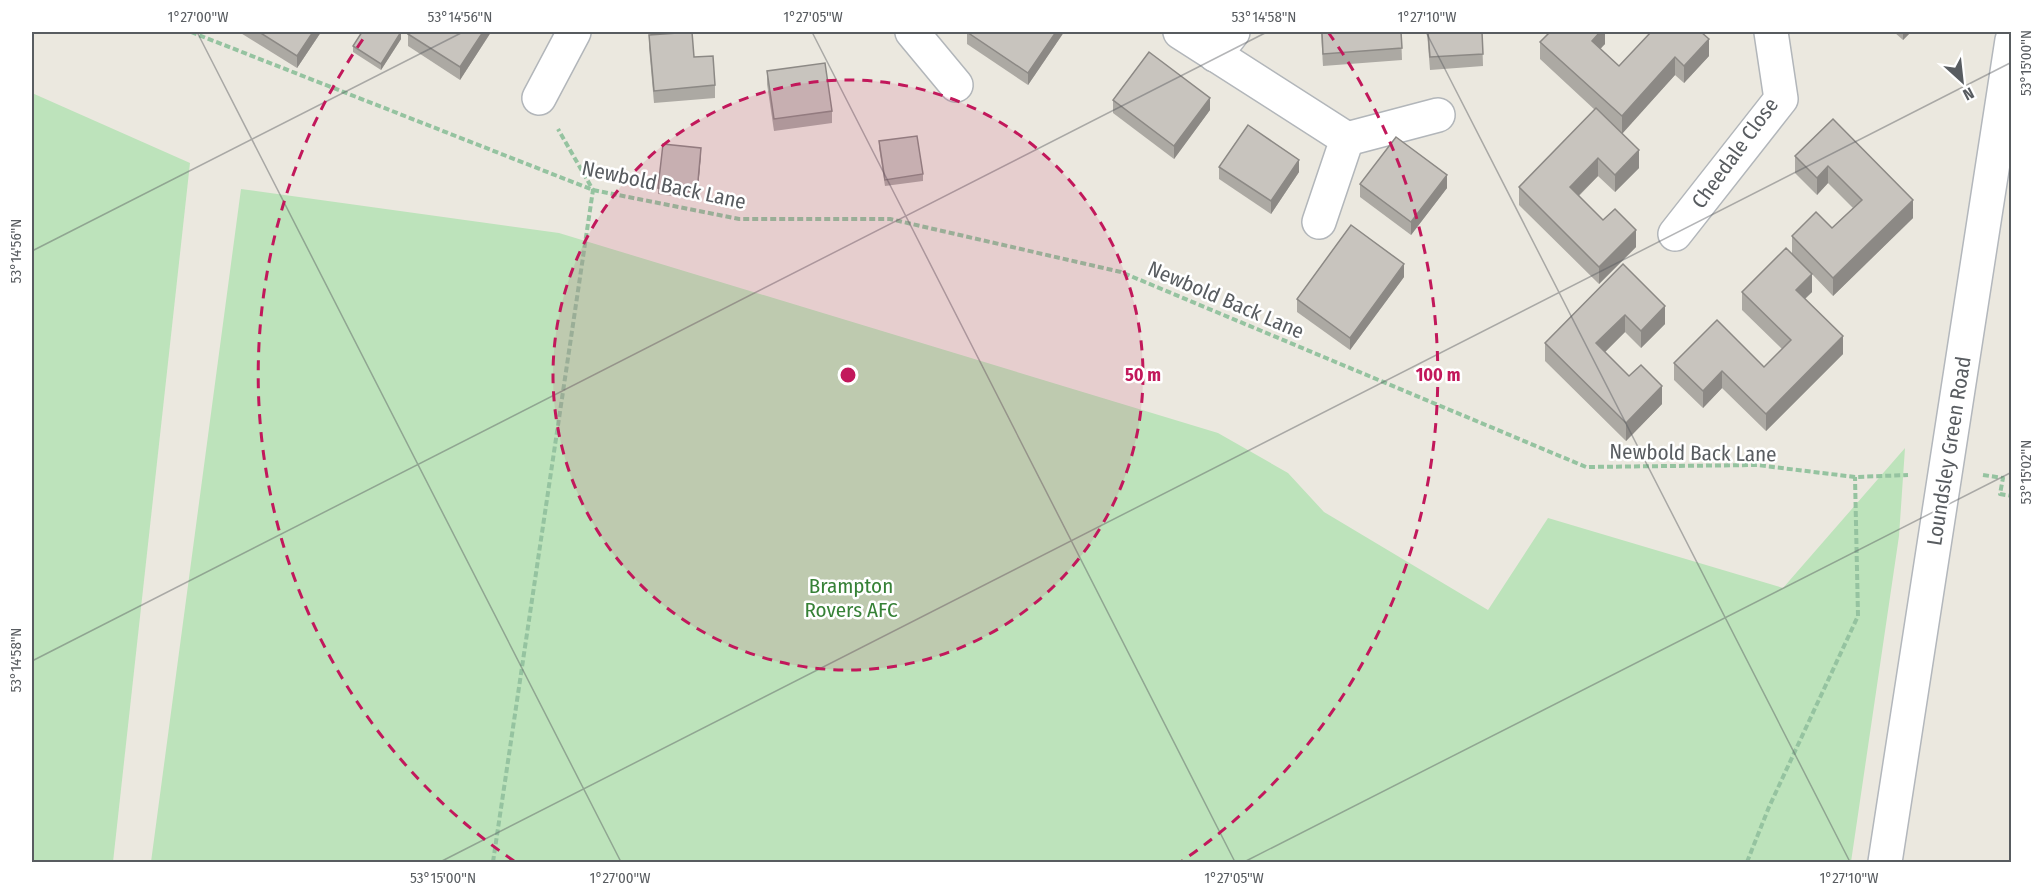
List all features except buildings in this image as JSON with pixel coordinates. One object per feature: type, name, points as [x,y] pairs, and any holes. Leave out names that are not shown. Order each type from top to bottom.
[{"type":"main road","points":[[539,98],[574,32]]},
{"type":"main road","points":[[912,32],[956,85]]},
{"type":"main road","points":[[1180,32],[1224,44],[1347,139]]},
{"type":"main road","name":"Cheedale Close","points":[[1675,234],[1780,99],[1771,32]]},
{"type":"main road","name":"Loundsley Green Road","points":[[1885,862],[2012,40]]},
{"type":"main road","points":[[1347,139],[1438,115]]},
{"type":"main road","points":[[1319,222],[1347,139]]},
{"type":"path","name":"Newbold Back Lane","points":[[194,32],[593,190],[739,219],[890,219],[1121,272],[1586,467],[1757,465],[1855,477],[1914,475],[1946,467]]},
{"type":"path","points":[[493,862],[593,190],[539,98]]},
{"type":"path","points":[[1747,862],[1769,807],[1858,616],[1855,477]]},
{"type":"green space","points":[[32,93],[190,163],[113,862],[32,862]]},
{"type":"green space","name":"Brampton Rovers AFC","points":[[241,189],[559,233],[1218,433],[1288,473],[1324,512],[1488,610],[1548,518],[1783,588],[1905,448],[1899,536],[1851,862],[151,862]]}]
